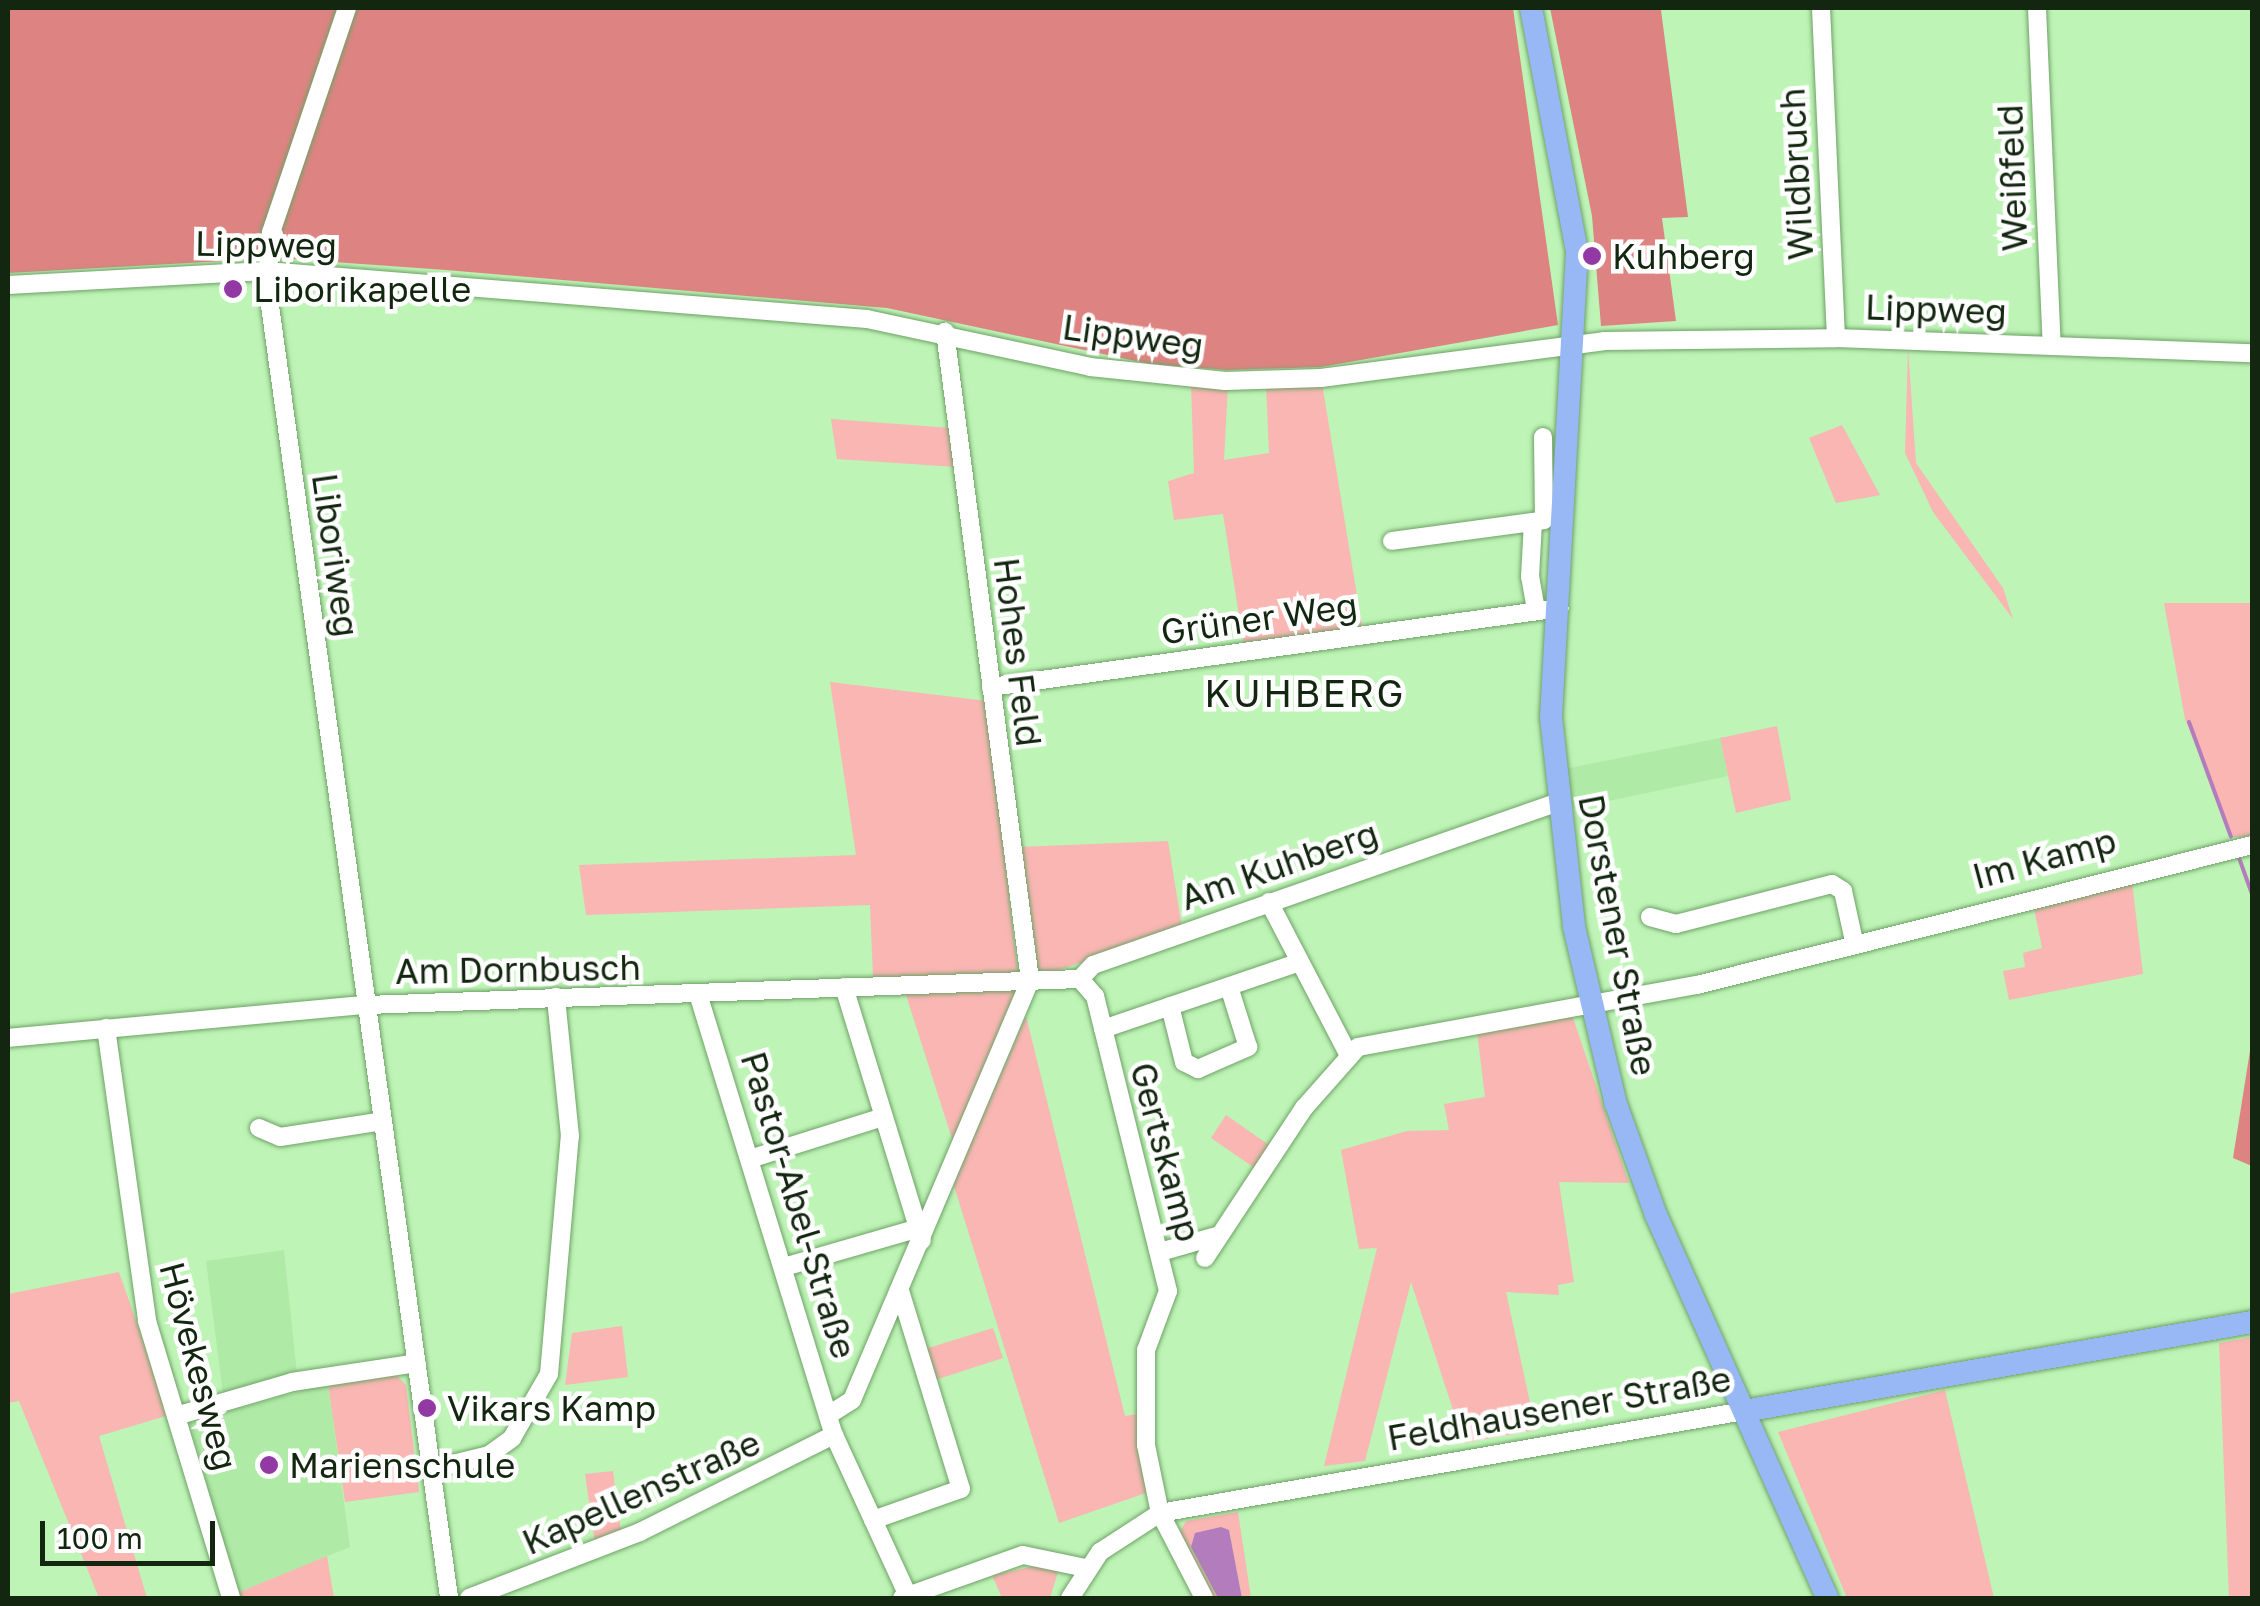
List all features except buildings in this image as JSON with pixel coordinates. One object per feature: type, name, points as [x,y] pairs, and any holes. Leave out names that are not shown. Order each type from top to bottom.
[{"type":"main road","name":"Dorstener Straße","points":[[1531,8],[1576,252],[1577,342],[1548,609],[1554,804],[1590,1004],[1656,1215],[1827,1598]]},
{"type":"main road","name":"Feldhausener Straße","points":[[1744,1411],[2252,1322]]},
{"type":"street","name":"Liboriweg","points":[[347,8],[278,208],[266,271],[449,1598]]},
{"type":"street","name":"Wildbruch","points":[[1821,8],[1836,338]]},
{"type":"street","name":"Weißfeld","points":[[2038,8],[2052,346]]},
{"type":"street","name":"Lippweg","points":[[8,285],[266,271],[945,332],[1090,366],[1225,381],[1321,378],[1577,342],[1836,338],[2252,353]]},
{"type":"street","name":"Hohes Feld","points":[[945,332],[1030,980]]},
{"type":"street","points":[[1392,541],[1544,520],[1544,436]]},
{"type":"street","points":[[1533,522],[1548,609]]},
{"type":"street","name":"Grüner Weg","points":[[990,686],[1548,609]]},
{"type":"street","name":"Am Kuhberg","points":[[1030,980],[1080,979],[1093,965],[1554,804]]},
{"type":"street","name":"Im Kamp","points":[[1348,1052],[1590,1004],[2252,844]]},
{"type":"street","points":[[1650,917],[1676,924],[1832,884],[1842,891],[1854,942]]},
{"type":"street","points":[[1204,1258],[1348,1052],[1269,902]]},
{"type":"street","name":"Gertskamp","points":[[1103,1029],[1230,990],[1298,963]]},
{"type":"street","name":"Gertskamp","points":[[1080,979],[1103,1029],[1160,1252],[1176,1289],[1143,1378],[1160,1513]]},
{"type":"street","name":"Am Dornbusch","points":[[8,1038],[367,1005],[556,997],[699,997],[1030,980]]},
{"type":"street","points":[[830,1414],[852,1400],[900,1291],[919,1234],[1030,980]]},
{"type":"street","points":[[844,987],[919,1234]]},
{"type":"street","name":"Gertskamp","points":[[1170,1006],[1184,1062],[1198,1069],[1248,1047],[1230,990]]},
{"type":"street","points":[[432,1469],[489,1455],[512,1438],[536,1411],[548,1374],[570,1136],[556,997]]},
{"type":"street","name":"Pastor-Abel-Straße","points":[[699,997],[834,1435],[905,1597]]},
{"type":"street","name":"Hövekesweg","points":[[106,1028],[144,1305],[231,1598]]},
{"type":"street","points":[[750,1159],[883,1117]]},
{"type":"street","points":[[259,1128],[280,1137],[383,1121]]},
{"type":"street","points":[[784,1267],[919,1234]]},
{"type":"street","points":[[1160,1252],[1216,1236]]},
{"type":"street","points":[[873,1520],[961,1489],[900,1291]]},
{"type":"street","points":[[176,1416],[292,1382],[417,1363]]},
{"type":"street","name":"Feldhausener Straße","points":[[1070,1598],[1086,1568],[1118,1535],[1160,1513],[1744,1411]]},
{"type":"street","name":"Kapellenstraße","points":[[470,1598],[640,1532],[834,1435]]},
{"type":"street","points":[[1160,1513],[1204,1598]]},
{"type":"street","points":[[905,1597],[1022,1555],[1086,1568]]},
{"type":"shaded area","points":[[8,8],[1513,8],[1558,325],[1321,367],[1227,370],[1150,364],[887,308],[446,270],[277,258],[8,273]]},
{"type":"shaded area","points":[[1550,8],[1661,10],[1688,217],[1662,218],[1676,321],[1601,326],[1592,216]]},
{"type":"shaded area","points":[[1908,348],[1916,463],[2003,588],[2013,619],[1933,512],[1905,453]]},
{"type":"shaded area","points":[[1322,383],[1363,632],[1244,647],[1223,514],[1174,520],[1168,481],[1194,473],[1191,385],[1228,386],[1224,460],[1269,453],[1266,386]]},
{"type":"shaded area","points":[[831,419],[951,428],[956,467],[837,459]]},
{"type":"shaded area","points":[[1842,425],[1881,495],[1836,503],[1809,438]]},
{"type":"shaded area","points":[[2164,603],[2252,603],[2252,837],[2233,837],[2185,719]]},
{"type":"shaded area","points":[[830,682],[987,701],[1018,973],[873,978],[870,905],[586,915],[579,865],[856,855]]},
{"type":"shaded area","points":[[1777,726],[1791,800],[1736,813],[1720,738]]},
{"type":"shaded area","points":[[1720,738],[1728,776],[1570,809],[1564,769]]},
{"type":"shaded area","points":[[1168,841],[1182,928],[1044,975],[1033,964],[1018,847]]},
{"type":"shaded area","points":[[2131,874],[2143,974],[2009,1000],[2003,971],[2025,967],[2023,953],[2042,948],[2032,899]]},
{"type":"shaded area","points":[[1015,989],[1022,999],[956,1151],[905,992]]},
{"type":"shaded area","points":[[1572,1015],[1629,1183],[1559,1182],[1574,1282],[1558,1285],[1559,1295],[1506,1292],[1536,1430],[1464,1443],[1411,1282],[1365,1461],[1324,1466],[1377,1248],[1359,1249],[1341,1150],[1407,1131],[1449,1130],[1444,1104],[1485,1097],[1477,1032]]},
{"type":"shaded area","points":[[1026,1016],[1125,1416],[1138,1414],[1149,1492],[1059,1523],[953,1183]]},
{"type":"shaded area","points":[[2252,1038],[2252,1166],[2233,1158]]},
{"type":"shaded area","points":[[1226,1115],[1272,1147],[1256,1169],[1211,1138]]},
{"type":"shaded area","points":[[284,1250],[297,1374],[223,1394],[206,1261]]},
{"type":"shaded area","points":[[119,1272],[169,1415],[99,1436],[147,1598],[99,1598],[19,1401],[8,1403],[8,1294]]},
{"type":"shaded area","points":[[622,1326],[628,1377],[565,1385],[572,1333]]},
{"type":"shaded area","points":[[993,1328],[1003,1358],[935,1380],[925,1349]]},
{"type":"shaded area","points":[[2252,1337],[2252,1598],[2229,1598],[2219,1343]]},
{"type":"shaded area","points":[[395,1374],[406,1385],[419,1492],[345,1502],[328,1384]]},
{"type":"shaded area","name":"Marienschule","points":[[328,1384],[350,1547],[237,1593],[190,1422]]},
{"type":"shaded area","points":[[1945,1390],[1994,1598],[1847,1598],[1778,1432]]},
{"type":"shaded area","points":[[613,1471],[621,1532],[595,1543],[585,1474]]},
{"type":"shaded area","points":[[1238,1512],[1251,1598],[1242,1598],[1229,1531],[1191,1547],[1218,1598],[1210,1598],[1179,1534],[1186,1521]]},
{"type":"shaded area","points":[[1221,1527],[1229,1530],[1242,1598],[1218,1598],[1191,1547],[1195,1533]]},
{"type":"shaded area","points":[[327,1556],[334,1598],[239,1598],[237,1593]]},
{"type":"shaded area","points":[[1041,1565],[1058,1572],[1050,1598],[1002,1598],[992,1575]]},
{"type":"waterway","points":[[2189,722],[2231,837]]},
{"type":"waterway","points":[[2238,855],[2252,894]]},
{"type":"place","name":"Kuhberg","points":[[1592,256]]},
{"type":"place","name":"Liborikapelle","points":[[233,289]]},
{"type":"place","name":"Vikars Kamp","points":[[427,1408]]},
{"type":"place","name":"Marienschule","points":[[269,1465]]},
{"type":"district","name":"KUHBERG","points":[[1305,693]]}]
